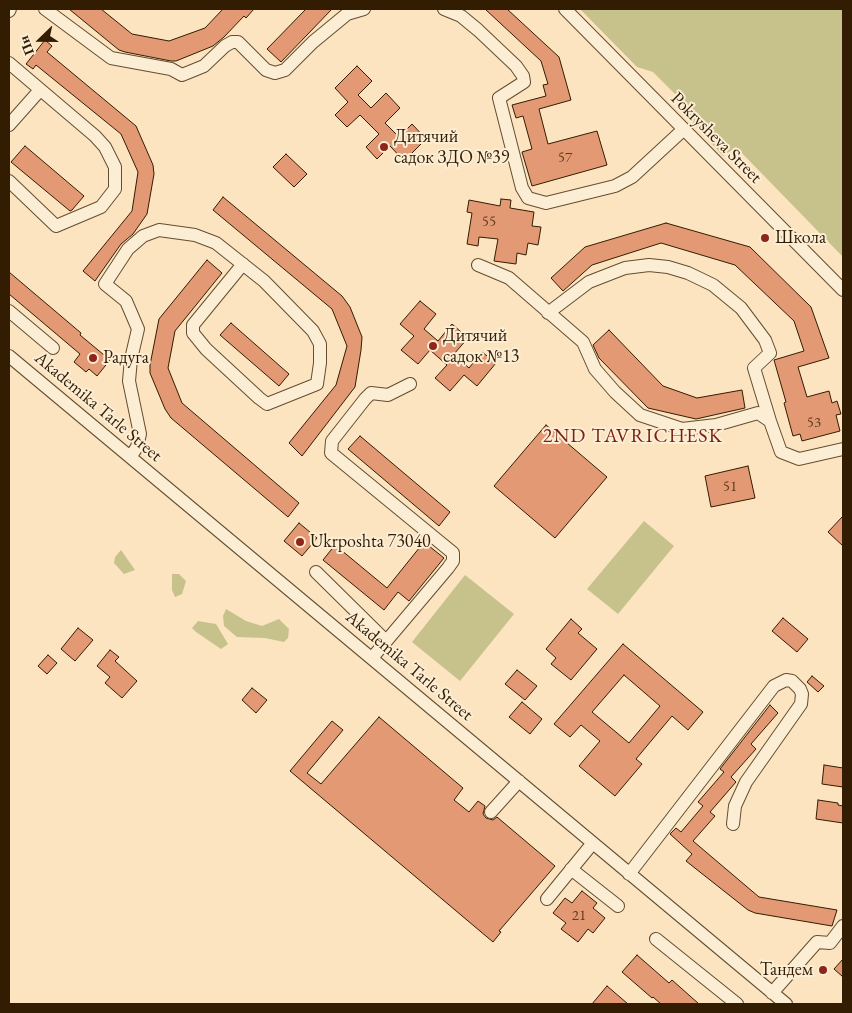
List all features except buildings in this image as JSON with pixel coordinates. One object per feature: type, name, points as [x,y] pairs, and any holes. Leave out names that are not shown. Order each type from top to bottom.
[{"type":"street","points":[[45,9],[111,58],[171,69],[182,75],[204,66],[225,46],[232,42],[238,42],[266,70],[275,73],[285,70],[313,42],[347,14],[364,9]]},
{"type":"street","points":[[444,9],[461,16],[478,30],[516,66],[523,76],[524,82],[499,98],[522,188],[528,198],[546,203],[615,186],[632,177],[684,130]]},
{"type":"street","name":"Pokrysheva Street","points":[[565,9],[843,290]]},
{"type":"street","points":[[9,64],[95,136],[105,147],[115,167],[115,190],[101,207],[56,226],[9,181]]},
{"type":"street","points":[[9,125],[40,90]]},
{"type":"street","points":[[131,456],[138,447],[140,434],[129,381],[131,359],[138,330],[126,301],[105,284],[128,250],[143,236],[159,230],[195,235],[216,243],[264,281],[313,330],[320,344],[320,363],[316,384],[267,404],[206,349],[193,333],[193,325],[242,264]]},
{"type":"street","points":[[478,265],[509,278],[582,342],[595,369],[640,415],[682,429],[716,425],[758,413],[770,421]]},
{"type":"street","points":[[548,313],[589,282],[625,268],[668,267],[688,273],[713,285],[741,308],[764,340],[770,353],[754,368],[781,452],[799,459],[843,449]]},
{"type":"street","points":[[9,311],[53,348]]},
{"type":"street","name":"Akademika Tarle Street","points":[[9,356],[786,1004]]},
{"type":"street","points":[[372,658],[448,568],[453,561],[453,553],[331,452],[332,441],[371,393],[388,395],[410,384]]},
{"type":"street","points":[[316,572],[386,641]]},
{"type":"street","points":[[628,874],[774,686],[786,680],[792,681],[802,694],[801,704],[746,782],[735,806],[733,824]]},
{"type":"street","points":[[491,812],[519,781]]},
{"type":"street","points":[[547,899],[592,844]]},
{"type":"street","points":[[571,869],[618,906]]},
{"type":"street","points":[[772,993],[817,942],[830,943],[843,926]]},
{"type":"street","points":[[656,939],[737,1004]]},
{"type":"shaded area","points":[[580,9],[843,9],[843,257],[736,147],[723,156],[693,123],[684,103],[653,72],[637,67]]},
{"type":"shaded area","points":[[644,521],[674,546],[618,614],[587,589]]},
{"type":"shaded area","points":[[121,550],[135,570],[124,574],[114,563],[115,557]]},
{"type":"shaded area","points":[[172,574],[179,574],[186,581],[182,594],[175,597],[172,590]]},
{"type":"shaded area","points":[[465,575],[514,614],[460,681],[412,642]]},
{"type":"shaded area","points":[[226,609],[246,621],[262,626],[279,619],[289,629],[288,638],[284,642],[265,638],[237,637],[224,626],[223,616]]},
{"type":"shaded area","points":[[198,621],[216,624],[228,644],[221,649],[196,632],[192,628]]},
{"type":"place","name":"Дитячий садок ЗДО №39","points":[[384,147]]},
{"type":"place","name":"Школа","points":[[765,238]]},
{"type":"place","name":"Дитячий садок №13","points":[[433,346]]},
{"type":"place","name":"Радуга","points":[[93,358]]},
{"type":"place","name":"Ukrposhta 73040","points":[[300,542]]},
{"type":"place","name":"Тандем","points":[[823,970]]},
{"type":"district","name":"2ND TAVRICHESK","points":[[633,437]]}]
